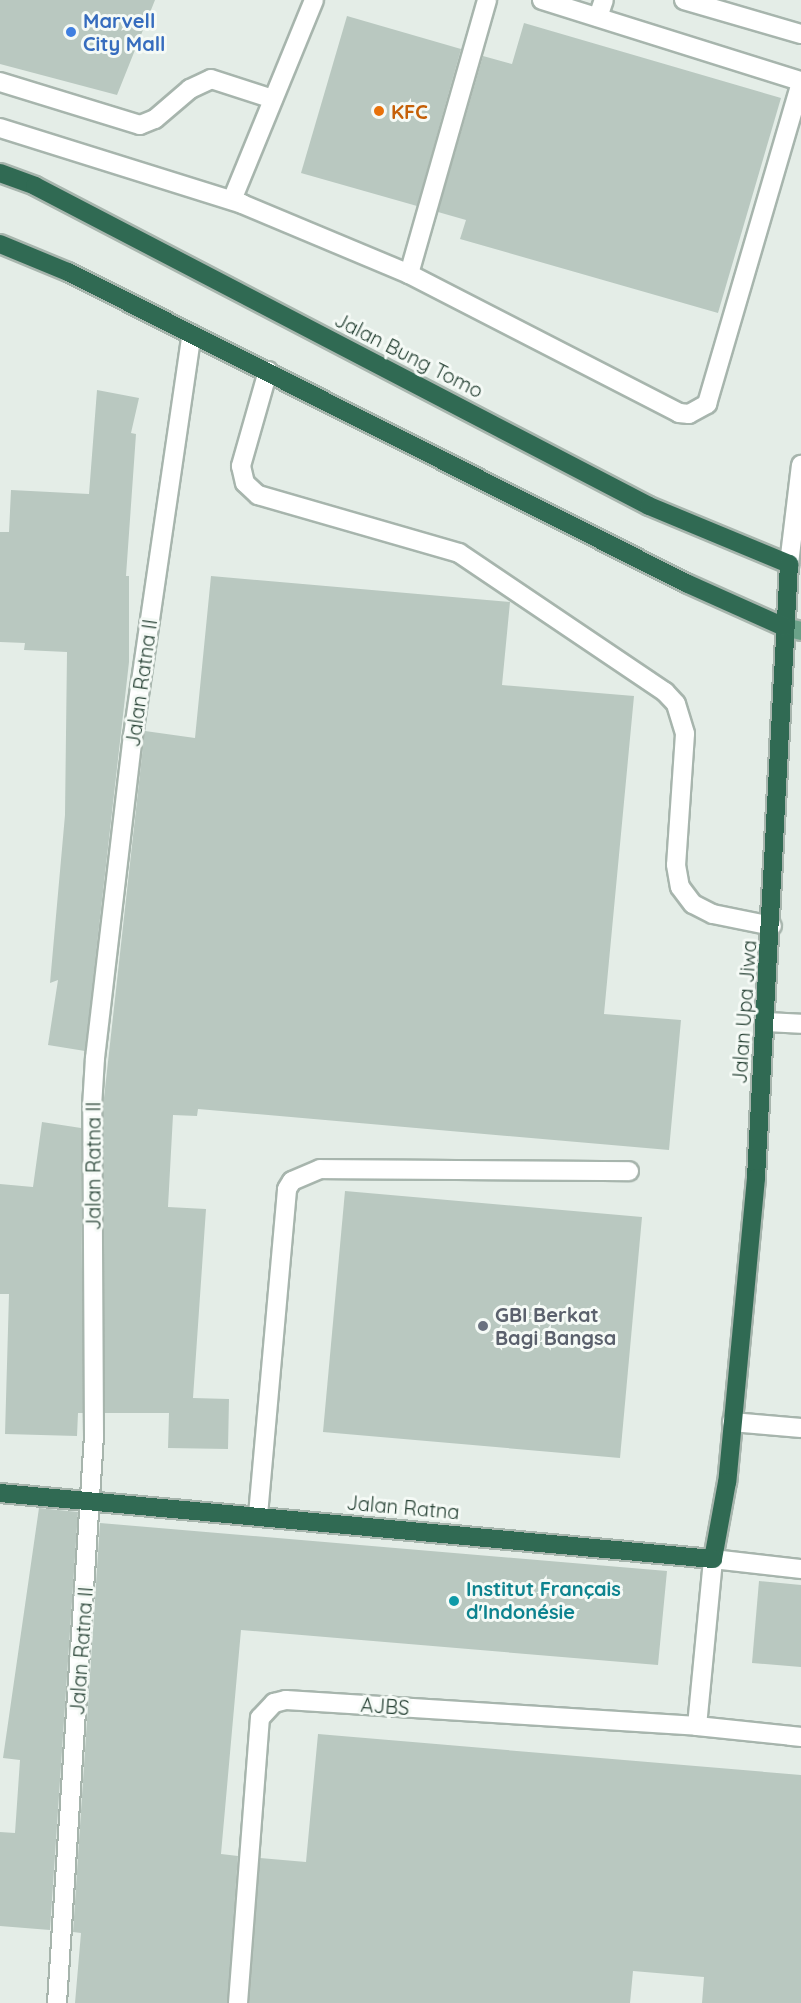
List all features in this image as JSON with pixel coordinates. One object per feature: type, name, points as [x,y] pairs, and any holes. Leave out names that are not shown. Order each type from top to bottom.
[{"type":"highway","name":"Jalan Bung Tomo","points":[[0,173],[35,186],[649,506],[795,566]]},
{"type":"highway","points":[[0,244],[29,254],[268,371],[688,584],[792,629]]},
{"type":"highway","name":"Jalan Upa Jiwa","points":[[713,1559],[727,1482],[756,1178],[795,566]]},
{"type":"highway","name":"Jalan Ratna","points":[[0,1493],[92,1499],[713,1559]]},
{"type":"street","points":[[232,200],[314,0]]},
{"type":"street","points":[[409,274],[487,0]]},
{"type":"street","points":[[0,128],[232,200],[409,274],[678,413],[699,411],[706,404],[801,82],[601,9],[542,0]]},
{"type":"street","points":[[684,0],[801,34]]},
{"type":"street","points":[[0,82],[140,125],[155,119],[190,89],[210,79],[273,99]]},
{"type":"street","name":"Jalan Ratna II","points":[[57,2003],[92,1499],[95,1058],[133,736],[192,334]]},
{"type":"street","points":[[268,371],[241,466],[245,483],[258,495],[459,553],[665,693],[680,711],[685,734],[676,865],[680,887],[693,904],[713,914],[772,926]]},
{"type":"street","name":"Jalan Upa Jiwa","points":[[795,566],[801,465]]},
{"type":"street","points":[[766,1022],[801,1024]]},
{"type":"street","points":[[258,1515],[286,1189],[292,1181],[320,1168],[629,1172]]},
{"type":"street","points":[[732,1422],[801,1428]]},
{"type":"street","points":[[697,1726],[713,1559]]},
{"type":"street","name":"Jalan Ratna","points":[[713,1559],[801,1569]]},
{"type":"street","name":"AJBS","points":[[238,2003],[260,1718],[274,1703],[286,1700],[697,1726],[801,1737]]},
{"type":"building","name":"Marvell City Mall","points":[[0,0],[155,0],[117,95],[0,64]]},
{"type":"building","name":"KFC","points":[[347,16],[461,49],[417,206],[301,173]]},
{"type":"building","points":[[524,23],[781,98],[718,313],[460,239],[466,220],[438,212],[483,56],[512,64]]},
{"type":"building","points":[[97,390],[139,398],[131,433],[136,434],[126,576],[129,576],[129,662],[85,1051],[48,1045],[58,980],[50,983],[65,815],[67,652],[24,650],[25,643],[0,642],[0,532],[9,532],[11,490],[89,494]]},
{"type":"building","points":[[211,576],[510,602],[502,685],[634,696],[604,1014],[681,1020],[669,1150],[198,1109],[197,1116],[173,1115],[168,1207],[206,1209],[193,1398],[229,1399],[228,1449],[168,1448],[169,1413],[105,1413],[103,1107],[144,737],[145,731],[195,738]]},
{"type":"building","points":[[42,1122],[81,1128],[83,1413],[78,1413],[77,1436],[5,1434],[9,1294],[0,1294],[0,1184],[33,1187]]},
{"type":"building","name":"GBI Berkat Bagi Bangsa","points":[[345,1191],[642,1217],[620,1458],[323,1432]]},
{"type":"building","points":[[39,1508],[78,1512],[50,1930],[0,1926],[0,1832],[15,1833],[20,1760],[3,1758]]},
{"type":"building","points":[[100,1523],[667,1571],[658,1665],[241,1630],[221,1854],[238,1856],[227,2003],[75,2003],[81,1933],[73,1932]]},
{"type":"building","points":[[759,1581],[801,1585],[801,1667],[752,1663]]},
{"type":"building","points":[[318,1734],[801,1775],[801,2003],[702,2003],[704,1977],[633,1971],[630,2003],[249,2003],[260,1858],[306,1862]]},
{"type":"place","name":"Marvell City Mall","points":[[71,32]]},
{"type":"place","name":"KFC","points":[[379,111]]},
{"type":"place","name":"GBI Berkat Bagi Bangsa","points":[[483,1326]]},
{"type":"place","name":"Institut Français d'Indonésie","points":[[454,1601]]}]
